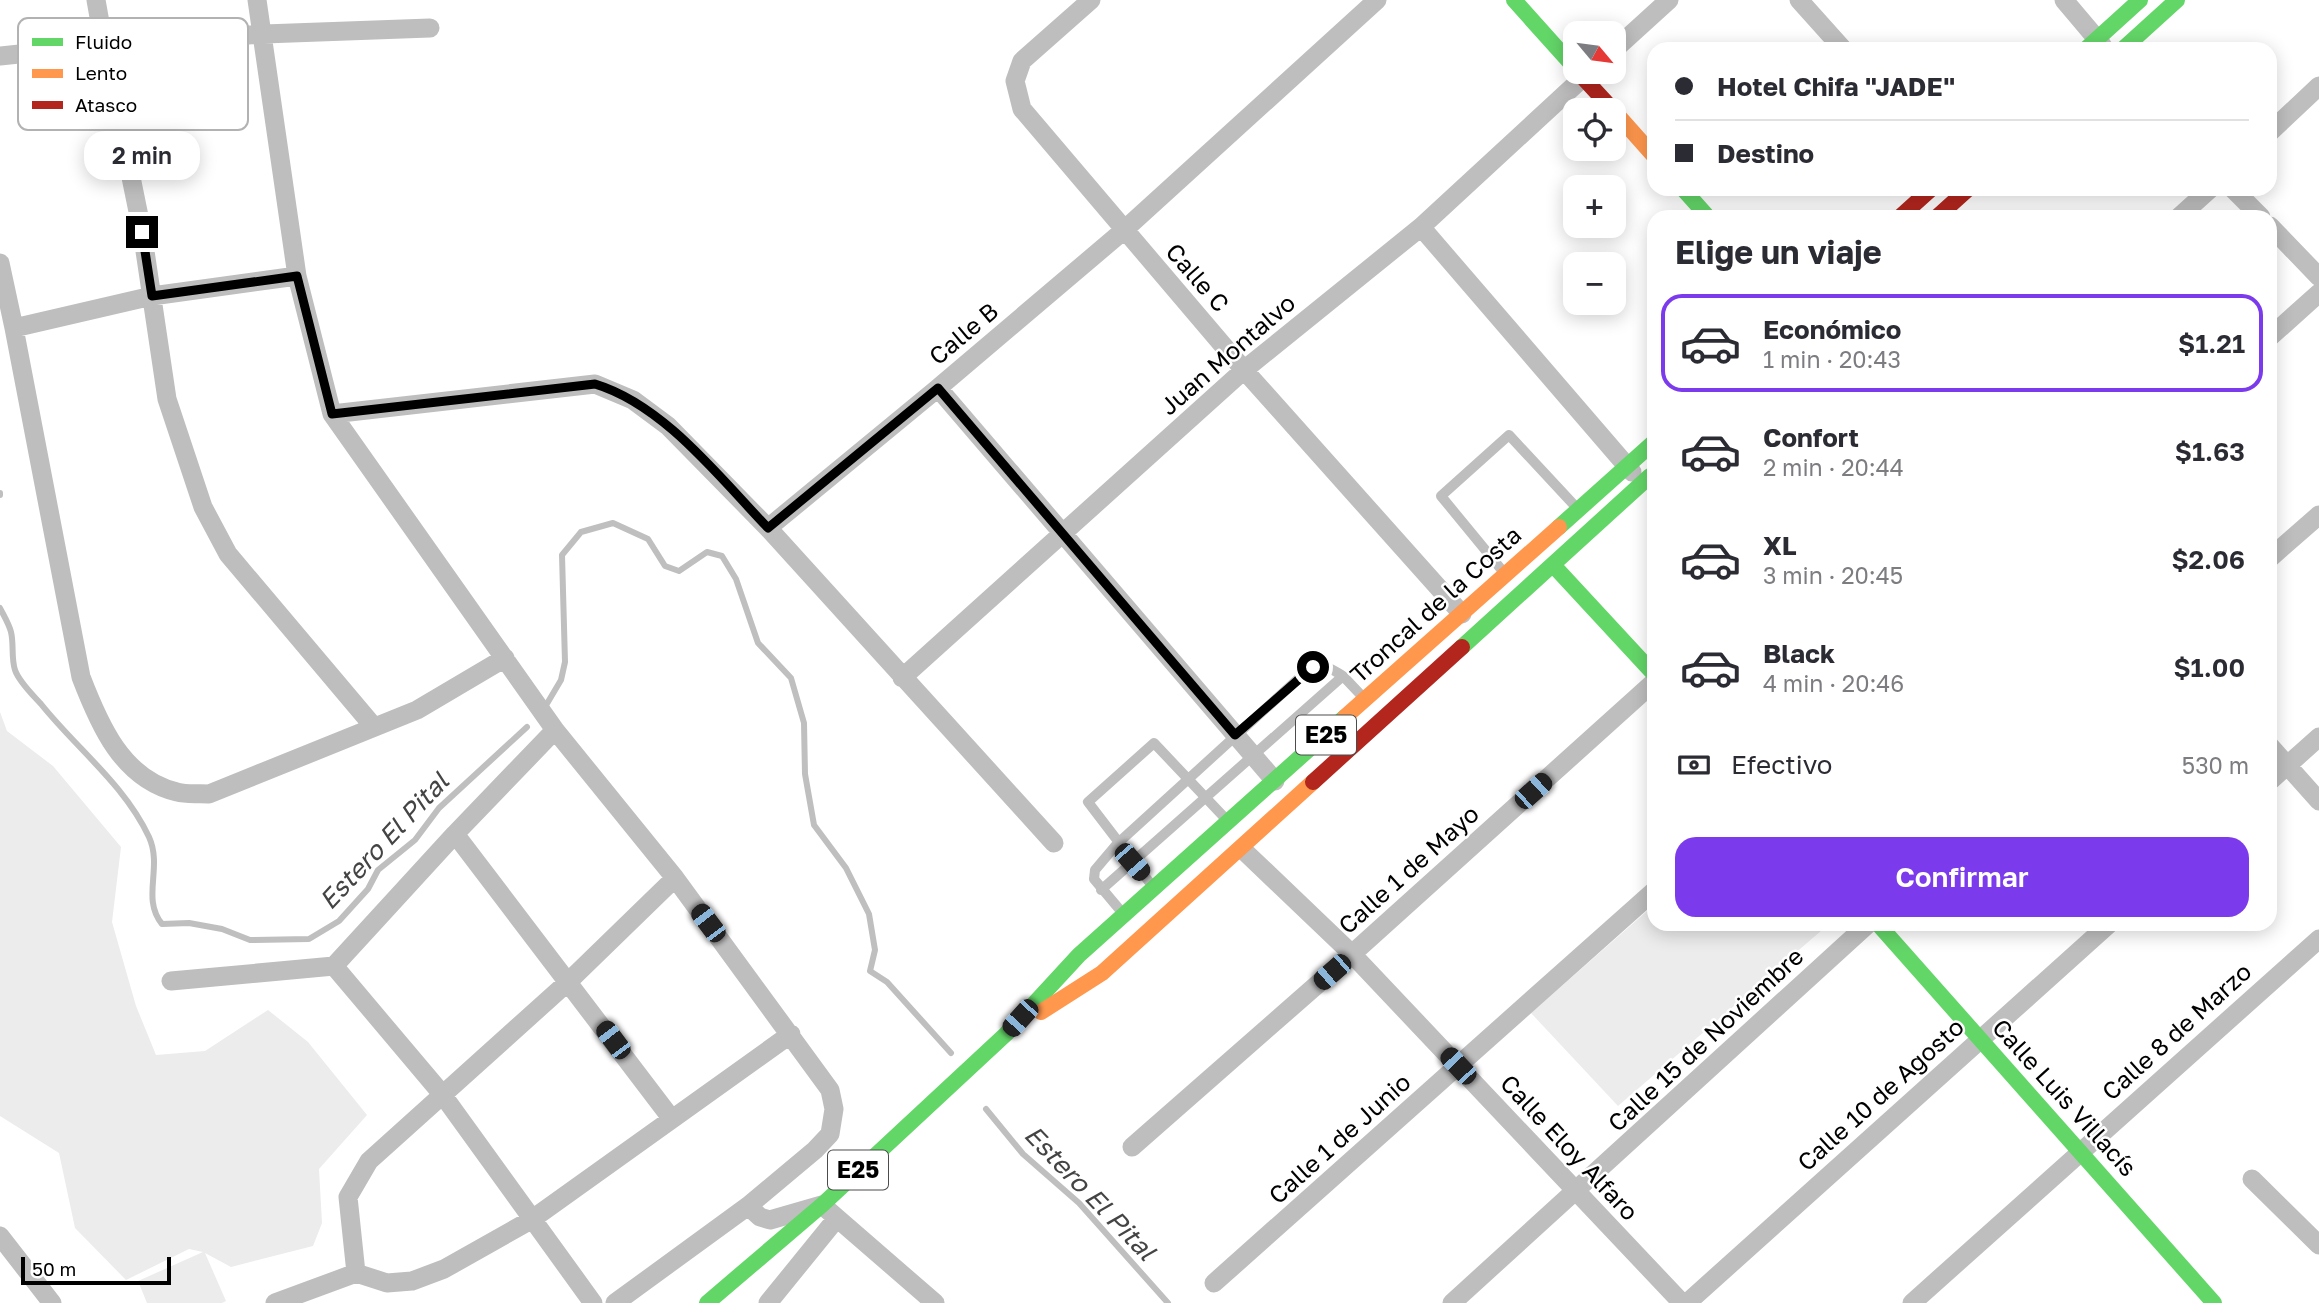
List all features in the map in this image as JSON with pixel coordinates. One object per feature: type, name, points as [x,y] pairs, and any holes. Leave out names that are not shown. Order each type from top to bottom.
[{"type":"main road","points":[[1514,0],[1563,53]]},
{"type":"main road","points":[[2100,42],[2140,0]]},
{"type":"main road","points":[[2131,42],[2177,0]]},
{"type":"main road","points":[[1591,84],[1602,98]]},
{"type":"main road","points":[[1626,125],[1647,148]]},
{"type":"main road","points":[[1689,196],[1702,210]]},
{"type":"main road","points":[[1908,210],[1923,196]]},
{"type":"main road","points":[[1945,210],[1960,196]]},
{"type":"main road","name":"Troncal de la Costa","points":[[707,1303],[830,1211],[910,1120],[1006,1034],[1064,971],[1124,914],[1647,448]]},
{"type":"main road","name":"Troncal de la Costa","points":[[1006,1034],[1102,973],[1242,849],[1647,479]]},
{"type":"main road","points":[[1554,566],[1647,666]]},
{"type":"main road","name":"Calle Luis Villacís","points":[[1884,931],[2082,1150],[2214,1303]]},
{"type":"street","points":[[96,0],[99,18]]},
{"type":"street","points":[[257,0],[297,276],[332,414],[555,730],[675,878],[830,1090],[834,1109],[830,1134],[815,1150],[748,1206],[615,1303]]},
{"type":"street","name":"Calle C","points":[[1091,0],[1022,61],[1015,81],[1022,109],[1244,370],[1462,614]]},
{"type":"street","name":"Calle B","points":[[1276,781],[938,388],[1123,230],[1377,0]]},
{"type":"street","points":[[1626,39],[1669,0]]},
{"type":"street","points":[[1799,0],[1837,42]]},
{"type":"street","points":[[2068,1],[2094,42]]},
{"type":"street","points":[[248,35],[430,28]]},
{"type":"street","points":[[0,56],[18,54]]},
{"type":"street","name":"Juan Montalvo","points":[[902,678],[1064,536],[1244,370],[1421,227],[1569,84]]},
{"type":"street","points":[[2277,125],[2319,86]]},
{"type":"street","points":[[121,130],[142,232],[167,399],[203,507],[228,554],[374,727]]},
{"type":"street","points":[[2187,210],[2202,196]]},
{"type":"street","points":[[2240,196],[2254,210]]},
{"type":"street","points":[[1421,227],[1627,466],[1647,477]]},
{"type":"street","points":[[2277,233],[2319,276]]},
{"type":"street","points":[[0,263],[81,677],[96,716],[127,765],[177,793],[209,794],[416,710],[505,658]]},
{"type":"street","points":[[14,328],[152,296],[297,276]]},
{"type":"street","points":[[2277,331],[2319,293]]},
{"type":"street","points":[[332,414],[595,384],[633,400],[668,426],[768,528],[1054,843]]},
{"type":"street","points":[[768,528],[938,388]]},
{"type":"street","points":[[2277,552],[2319,515]]},
{"type":"street","name":"Calle 1 de Mayo","points":[[1132,1147],[1352,954],[1647,688]]},
{"type":"street","points":[[171,981],[334,966],[555,730]]},
{"type":"street","points":[[2277,774],[2319,737]]},
{"type":"street","points":[[2277,754],[2319,801]]},
{"type":"street","points":[[455,834],[671,1118]]},
{"type":"street","name":"Calle Eloy Alfaro","points":[[1242,849],[1352,954],[1682,1303]]},
{"type":"street","points":[[356,1273],[348,1197],[356,1179],[369,1161],[569,981],[675,878]]},
{"type":"street","name":"Calle 1 de Junio","points":[[1214,1283],[1647,897]]},
{"type":"street","name":"Calle 15 de Noviembre","points":[[1452,1303],[1577,1192],[1860,931]]},
{"type":"street","name":"Calle 10 de Agosto","points":[[1687,1303],[2101,931]]},
{"type":"street","name":"Calle 8 de Marzo","points":[[1912,1303],[2319,939]]},
{"type":"street","points":[[334,966],[442,1094],[593,1303]]},
{"type":"street","points":[[275,1303],[356,1273],[387,1283],[412,1281],[444,1269],[531,1220],[791,1034]]},
{"type":"street","points":[[2252,1179],[2319,1245]]},
{"type":"street","points":[[748,1206],[760,1217],[770,1220],[830,1211],[935,1303]]},
{"type":"street","points":[[768,1303],[830,1211]]},
{"type":"street","points":[[0,1236],[52,1303]]},
{"type":"lane","points":[[1506,575],[1441,496],[1509,436],[1594,527]]},
{"type":"lane","points":[[1124,914],[1101,890],[1094,879],[1095,870],[1117,844],[1235,735],[1313,667],[1328,667],[1343,676],[1365,699]]},
{"type":"lane","points":[[1101,890],[1343,676]]},
{"type":"lane","points":[[1154,887],[1117,844],[1088,803],[1154,743],[1229,823]]},
{"type":"shaded area","points":[[0,712],[7,731],[53,766],[121,847],[112,922],[136,1006],[156,1055],[205,1051],[268,1010],[308,1042],[367,1115],[319,1169],[322,1223],[313,1246],[231,1267],[205,1253],[226,1301],[222,1303],[147,1303],[138,1281],[203,1252],[189,1249],[126,1280],[75,1228],[59,1153],[0,1116]]},
{"type":"shaded area","points":[[1647,911],[1647,931],[1821,931],[1618,1106],[1531,1013]]},
{"type":"waterway","name":"Estero El Pital","points":[[545,707],[561,680],[565,662],[562,555],[581,532],[613,523],[648,539],[665,566],[679,571],[707,552],[722,556],[736,579],[758,643],[791,678],[804,723],[805,774],[814,825],[846,868],[869,914],[875,950],[870,971],[887,982],[951,1053]]},
{"type":"waterway","name":"Estero El Pital","points":[[0,608],[11,632],[14,665],[20,679],[127,800],[149,837],[154,860],[153,904],[162,924],[189,923],[222,929],[250,940],[309,939],[339,921],[368,889],[378,870],[415,840],[439,808],[527,727]]},
{"type":"waterway","name":"Estero El Pital","points":[[986,1109],[1023,1154],[1079,1203],[1168,1303]]},
{"type":"traffic: fast","points":[[1514,0],[1563,55]]},
{"type":"traffic: fast","points":[[2094,42],[2140,0]]},
{"type":"traffic: fast","points":[[2131,42],[2177,0]]},
{"type":"traffic: fast","points":[[1689,196],[1702,210]]},
{"type":"traffic: fast","points":[[1559,527],[1647,448]]},
{"type":"traffic: fast","points":[[1462,647],[1647,479]]},
{"type":"traffic: fast","points":[[1554,566],[1647,666]]},
{"type":"traffic: fast","points":[[707,1303],[822,1205],[1006,1034],[1079,955],[1345,717]]},
{"type":"traffic: fast","points":[[1884,931],[2214,1303]]},
{"type":"traffic: slow","points":[[1626,124],[1647,148]]},
{"type":"traffic: slow","points":[[1345,717],[1559,527]]},
{"type":"traffic: slow","points":[[1041,1012],[1102,973],[1313,782]]},
{"type":"traffic: jam","points":[[1589,84],[1602,98]]},
{"type":"traffic: jam","points":[[1908,210],[1923,196]]},
{"type":"traffic: jam","points":[[1945,210],[1960,196]]},
{"type":"traffic: jam","points":[[1313,782],[1462,647]]},
{"type":"route","points":[[142,232],[152,296],[297,276],[332,414],[595,384],[633,400],[668,426],[768,528],[938,388],[1235,735],[1313,667]]}]
